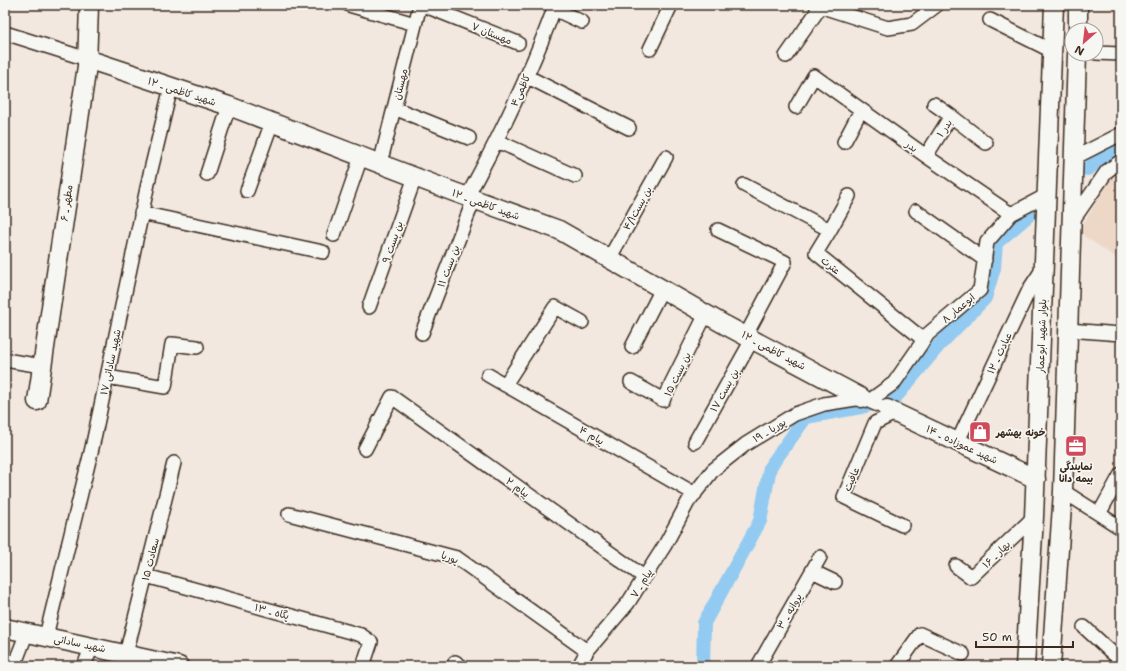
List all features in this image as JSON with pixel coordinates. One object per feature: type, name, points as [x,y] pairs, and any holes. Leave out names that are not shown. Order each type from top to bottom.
[{"type":"street","name":"مطهر ـ ۶","points":[[37,401],[87,59],[89,5]]},
{"type":"street","points":[[349,5],[415,24]]},
{"type":"street","name":"مهستان","points":[[380,164],[420,5]]},
{"type":"street","name":"مهستان ۷","points":[[423,5],[518,43]]},
{"type":"street","points":[[650,49],[671,5]]},
{"type":"street","points":[[786,56],[819,6],[888,28],[912,24],[937,5]]},
{"type":"street","name":"بلوار شهید ابوعمار","points":[[1025,666],[1036,479],[1054,5]]},
{"type":"street","points":[[1078,5],[1078,22]]},
{"type":"street","name":"کاظمی۴","points":[[470,198],[537,53],[554,9],[582,22]]},
{"type":"street","points":[[990,20],[1052,51]]},
{"type":"street","points":[[5,33],[87,59]]},
{"type":"street","points":[[1104,53],[1121,54]]},
{"type":"street","name":"شهید کاظمی ـ ۱۲","points":[[87,59],[229,106],[415,178],[559,230],[706,314],[866,399]]},
{"type":"street","points":[[1051,666],[1063,491],[1077,62]]},
{"type":"street","points":[[526,76],[629,128]]},
{"type":"street","name":"بدر","points":[[796,107],[814,76],[926,156],[1011,214]]},
{"type":"street","name":"شهید ساداتی ۱۷","points":[[46,636],[92,448],[141,213],[171,87]]},
{"type":"street","points":[[934,104],[951,116]]},
{"type":"street","points":[[208,174],[229,106]]},
{"type":"street","points":[[394,108],[469,138]]},
{"type":"street","points":[[844,142],[861,110]]},
{"type":"street","name":"بدر ۱","points":[[926,156],[951,116],[986,143]]},
{"type":"street","points":[[247,191],[272,122]]},
{"type":"street","points":[[1074,158],[1121,134]]},
{"type":"street","points":[[497,141],[575,176]]},
{"type":"street","points":[[334,235],[361,157]]},
{"type":"street","name":"بن بست۴/۱","points":[[609,259],[666,157]]},
{"type":"street","points":[[1071,223],[1107,171],[1121,161]]},
{"type":"street","name":"بن بست ۹","points":[[369,307],[415,178]]},
{"type":"street","points":[[744,185],[830,230],[849,196]]},
{"type":"street","name":"ابوعمار ۸","points":[[866,399],[894,382],[928,334],[980,290],[987,242],[1011,214],[1047,195]]},
{"type":"street","name":"بن بست ۱۱","points":[[422,333],[470,198]]},
{"type":"street","points":[[916,211],[985,260]]},
{"type":"street","points":[[141,213],[323,252]]},
{"type":"street","name":"بن بست ۱۷","points":[[695,442],[749,337],[785,262],[718,230]]},
{"type":"street","name":"عترت","points":[[830,230],[816,253],[924,340]]},
{"type":"street","name":"عبادت ـ ۱۲","points":[[958,441],[1030,288],[1044,267]]},
{"type":"street","points":[[632,347],[662,289]]},
{"type":"street","points":[[506,385],[555,307],[582,322]]},
{"type":"street","name":"بن بست ۱۵","points":[[631,382],[663,400],[706,314]]},
{"type":"street","points":[[1068,330],[1121,334]]},
{"type":"street","points":[[107,377],[165,386],[172,344],[198,347]]},
{"type":"street","points":[[5,360],[42,366]]},
{"type":"street","name":"پیام ۴","points":[[488,375],[695,494]]},
{"type":"street","name":"پیام ۲","points":[[365,449],[392,397],[644,577]]},
{"type":"street","points":[[866,399],[891,411]]},
{"type":"street","name":"پوریا ـ ۱۹","points":[[695,494],[713,470],[746,444],[795,414],[824,404],[866,399]]},
{"type":"street","name":"شهید عموزاده ـ ۱۴","points":[[891,411],[958,441],[1036,479]]},
{"type":"street","name":"عافیت","points":[[891,411],[875,423],[844,497],[902,525]]},
{"type":"street","name":"سعادت ۱۵","points":[[126,654],[174,463]]},
{"type":"street","points":[[1099,514],[1121,474]]},
{"type":"street","points":[[1063,491],[1121,528]]},
{"type":"street","name":"پیام ـ ۷","points":[[579,666],[587,651],[628,603],[665,545],[688,502],[695,494]]},
{"type":"street","name":"پوریا","points":[[289,514],[457,558],[587,651]]},
{"type":"street","name":"بهار ـ ۱۶","points":[[956,566],[971,577],[1034,517]]},
{"type":"street","name":"پروانه ـ ۳","points":[[758,666],[820,556]]},
{"type":"street","points":[[812,571],[835,582]]},
{"type":"street","name":"پگاه ـ ۱۳","points":[[146,576],[361,635],[371,642],[363,666]]},
{"type":"street","points":[[1084,627],[1121,661]]},
{"type":"street","name":"شهید ساداتی","points":[[5,628],[92,646],[170,665]]},
{"type":"street","points":[[14,666],[27,632]]},
{"type":"street","points":[[897,666],[920,634],[962,654]]},
{"type":"street","points":[[84,666],[92,646]]},
{"type":"shaded area","points":[[1121,167],[1121,261],[1078,232],[1115,171]]},
{"type":"waterway","points":[[1087,169],[1121,147]]},
{"type":"waterway","points":[[703,666],[704,623],[760,521],[770,467],[806,417],[861,407],[894,399],[939,345],[985,298],[994,268],[996,243],[1029,215]]},
{"type":"place","name":"خونه بهشهر","points":[[980,432]]},
{"type":"place","name":"نمایندگی بیمه دانا","points":[[1076,446]]}]
